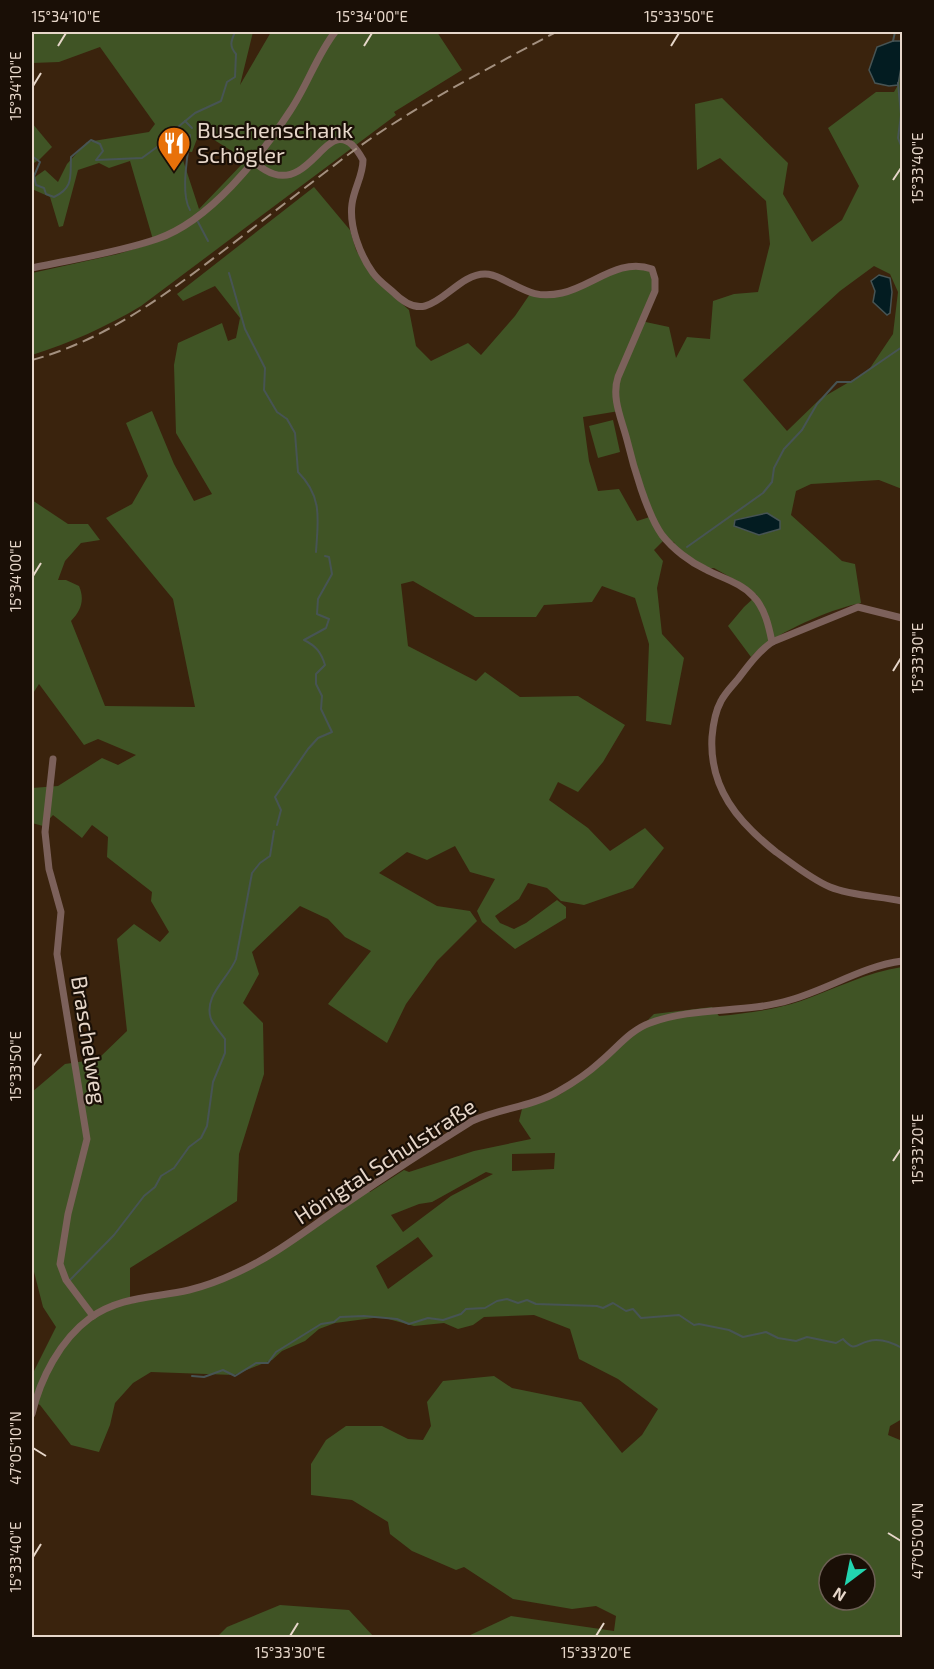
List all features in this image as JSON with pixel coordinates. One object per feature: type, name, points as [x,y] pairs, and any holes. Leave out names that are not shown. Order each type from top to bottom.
[{"type":"street","points":[[32,268],[115,251],[159,239],[197,218],[254,162],[266,147],[298,99],[335,32]]},
{"type":"street","points":[[254,162],[273,174],[282,176],[306,166],[332,142],[345,138],[351,142],[363,160],[361,178],[352,205],[352,217],[360,249],[373,274],[395,295],[416,307],[427,306],[473,276],[482,274],[491,274],[530,294],[546,296],[566,292],[615,270],[642,265],[652,269],[655,291],[618,377],[615,392],[632,458],[648,504],[662,534],[690,560],[736,583],[754,596],[765,615],[772,642]]},
{"type":"street","points":[[903,618],[858,608],[772,642],[746,668],[721,701],[716,715],[712,743],[714,765],[722,790],[752,833],[786,860],[832,887],[903,901]]},
{"type":"street","name":"Braschelweg","points":[[53,759],[45,832],[50,869],[61,912],[57,954],[87,1139],[68,1214],[60,1264],[66,1280],[93,1316]]},
{"type":"street","name":"Hönigtal Schulstraße","points":[[32,1414],[35,1399],[48,1371],[67,1340],[93,1316],[127,1300],[189,1290],[222,1280],[260,1262],[472,1121],[492,1113],[527,1105],[558,1091],[598,1063],[645,1025],[681,1015],[770,1005],[801,997],[876,967],[903,961]]},
{"type":"green space","points":[[32,32],[253,32],[240,85],[271,32],[437,32],[462,70],[394,112],[396,115],[141,306],[88,334],[32,355],[32,273],[118,254],[154,243],[130,161],[109,168],[99,163],[78,170],[63,226],[59,227],[50,197],[32,189],[32,179],[45,170],[58,182],[67,164],[87,142],[149,132],[155,124],[100,47],[59,62],[32,63]],"holes":[[[200,131],[246,160],[199,209],[180,151],[192,152]]]},
{"type":"green space","points":[[902,62],[902,489],[879,480],[811,484],[796,491],[791,515],[842,561],[855,564],[861,603],[835,610],[802,624],[772,640],[751,657],[728,626],[757,595],[714,568],[704,569],[676,549],[674,542],[663,541],[654,550],[663,561],[657,588],[662,634],[684,658],[671,725],[646,721],[649,644],[635,598],[602,586],[592,602],[544,605],[536,617],[475,617],[413,581],[401,584],[408,646],[476,681],[485,672],[520,697],[578,696],[625,725],[603,762],[578,792],[558,782],[549,800],[588,828],[610,851],[645,828],[664,848],[633,888],[584,905],[561,901],[547,888],[528,883],[519,899],[495,916],[500,923],[514,929],[557,900],[566,907],[566,918],[515,949],[482,922],[477,911],[495,879],[470,872],[455,846],[427,860],[407,852],[379,873],[437,906],[470,911],[477,921],[437,961],[406,1004],[387,1043],[328,1004],[371,951],[345,937],[328,919],[300,906],[252,952],[259,974],[243,1003],[263,1023],[264,1074],[239,1154],[237,1201],[130,1268],[130,1304],[238,1273],[365,1191],[370,1192],[404,1170],[409,1172],[474,1151],[531,1139],[519,1121],[522,1109],[561,1094],[606,1061],[654,1014],[712,1007],[719,1016],[771,1009],[801,1001],[851,981],[902,967],[902,1419],[890,1426],[888,1435],[900,1440],[902,1438],[902,1637],[466,1637],[511,1616],[614,1631],[616,1616],[596,1606],[572,1609],[513,1599],[464,1567],[456,1570],[412,1551],[390,1534],[388,1522],[352,1500],[311,1495],[311,1464],[326,1440],[346,1426],[382,1426],[408,1439],[423,1440],[431,1426],[427,1402],[443,1381],[494,1376],[512,1388],[581,1402],[622,1453],[642,1435],[658,1409],[618,1379],[579,1359],[570,1329],[534,1315],[484,1317],[473,1325],[458,1329],[444,1323],[414,1326],[381,1317],[335,1323],[319,1329],[305,1341],[282,1351],[272,1360],[234,1375],[151,1372],[133,1383],[115,1403],[110,1425],[99,1452],[71,1445],[40,1405],[33,1402],[32,1404],[32,1375],[56,1327],[43,1307],[32,1264],[32,1092],[65,1064],[98,1059],[127,1031],[117,939],[134,924],[160,942],[169,932],[151,901],[152,892],[107,857],[108,837],[92,825],[82,838],[53,815],[43,826],[32,823],[32,788],[58,786],[102,758],[118,765],[136,755],[98,739],[84,745],[39,684],[32,695],[32,500],[68,524],[88,524],[100,540],[81,543],[65,561],[58,580],[66,580],[79,586],[82,596],[81,605],[71,621],[105,706],[195,707],[173,599],[106,518],[132,504],[148,476],[126,423],[152,411],[174,464],[194,501],[212,494],[176,433],[174,365],[178,343],[222,323],[228,341],[236,338],[240,318],[215,286],[183,301],[177,294],[314,187],[350,230],[356,250],[372,277],[409,310],[416,346],[431,361],[468,343],[481,355],[515,316],[530,294],[546,296],[625,268],[652,269],[655,291],[641,321],[669,327],[676,358],[687,337],[710,339],[713,301],[734,294],[758,292],[770,244],[766,201],[720,158],[697,170],[695,104],[722,98],[788,163],[783,194],[812,242],[842,220],[859,186],[828,128],[876,92],[894,92],[898,85]],"holes":[[[874,266],[890,274],[898,292],[893,334],[868,371],[820,399],[787,431],[743,380],[840,291]],[[619,411],[653,516],[637,521],[619,489],[598,491],[589,461],[583,417]],[[555,1153],[554,1169],[512,1171],[512,1154]],[[486,1172],[493,1174],[451,1196],[403,1232],[391,1215],[419,1204],[432,1202]],[[418,1237],[433,1256],[388,1289],[376,1266]]]},
{"type":"green space","points":[[32,123],[52,147],[32,164]]},
{"type":"green space","points":[[613,420],[620,452],[598,458],[589,426]]},
{"type":"green space","points":[[280,1605],[349,1610],[374,1637],[217,1637],[227,1627]]},
{"type":"water","points":[[893,41],[902,41],[902,62],[898,85],[875,83],[869,70],[877,47]]},
{"type":"water","points":[[879,275],[890,278],[892,292],[890,313],[887,315],[873,302],[875,291],[871,281]]},
{"type":"water","points":[[767,513],[780,521],[780,529],[759,535],[734,526],[735,520]]},
{"type":"waterway","points":[[169,129],[178,127],[195,113],[221,101],[227,82],[235,77],[236,54],[231,43],[235,32]]},
{"type":"waterway","points":[[893,41],[895,32]]},
{"type":"waterway","points":[[898,83],[901,115],[898,138],[902,148]]},
{"type":"waterway","points":[[185,121],[192,128]]},
{"type":"waterway","points":[[190,135],[185,184],[190,210]]},
{"type":"waterway","points":[[32,156],[40,162],[34,176],[36,185],[44,188],[46,194],[54,197],[65,190],[70,181],[71,157],[91,140],[100,144],[103,151],[96,160],[142,158],[164,142],[164,136]]},
{"type":"waterway","points":[[198,222],[208,241]]},
{"type":"waterway","points":[[229,273],[245,329],[265,368],[264,390],[277,412],[287,419],[295,433],[298,472],[312,491],[317,509],[316,552]]},
{"type":"waterway","points":[[687,547],[763,493],[772,482],[774,468],[784,449],[802,430],[817,404],[837,382],[851,382],[902,347]]},
{"type":"waterway","points":[[277,825],[281,810],[275,797],[308,749],[318,738],[332,732],[321,709],[322,696],[316,684],[316,674],[325,665],[318,650],[304,640],[326,628],[329,619],[317,614],[318,599],[332,574],[329,557],[325,556]]},
{"type":"waterway","points":[[70,1280],[114,1235],[144,1196],[155,1187],[161,1176],[174,1168],[189,1147],[201,1138],[207,1126],[213,1082],[225,1053],[225,1039],[211,1019],[210,1003],[236,959],[252,873],[270,856],[274,831]]},
{"type":"waterway","points":[[192,1376],[204,1377],[223,1370],[235,1376],[256,1363],[268,1363],[276,1352],[321,1324],[334,1322],[340,1317],[364,1316],[397,1319],[409,1324],[428,1318],[443,1320],[461,1314],[466,1309],[485,1308],[497,1301],[507,1299],[518,1303],[527,1300],[536,1304],[603,1308],[613,1303],[626,1311],[633,1309],[641,1318],[679,1315],[694,1325],[729,1330],[743,1337],[766,1332],[778,1338],[796,1341],[807,1337],[836,1343],[843,1339],[853,1347],[864,1342],[878,1340],[902,1348]]},
{"type":"railway","points":[[32,360],[84,341],[133,315],[201,268],[349,154],[399,120],[556,32]]},
{"type":"place","name":"Buschenschank Schögler","points":[[174,172]]}]
